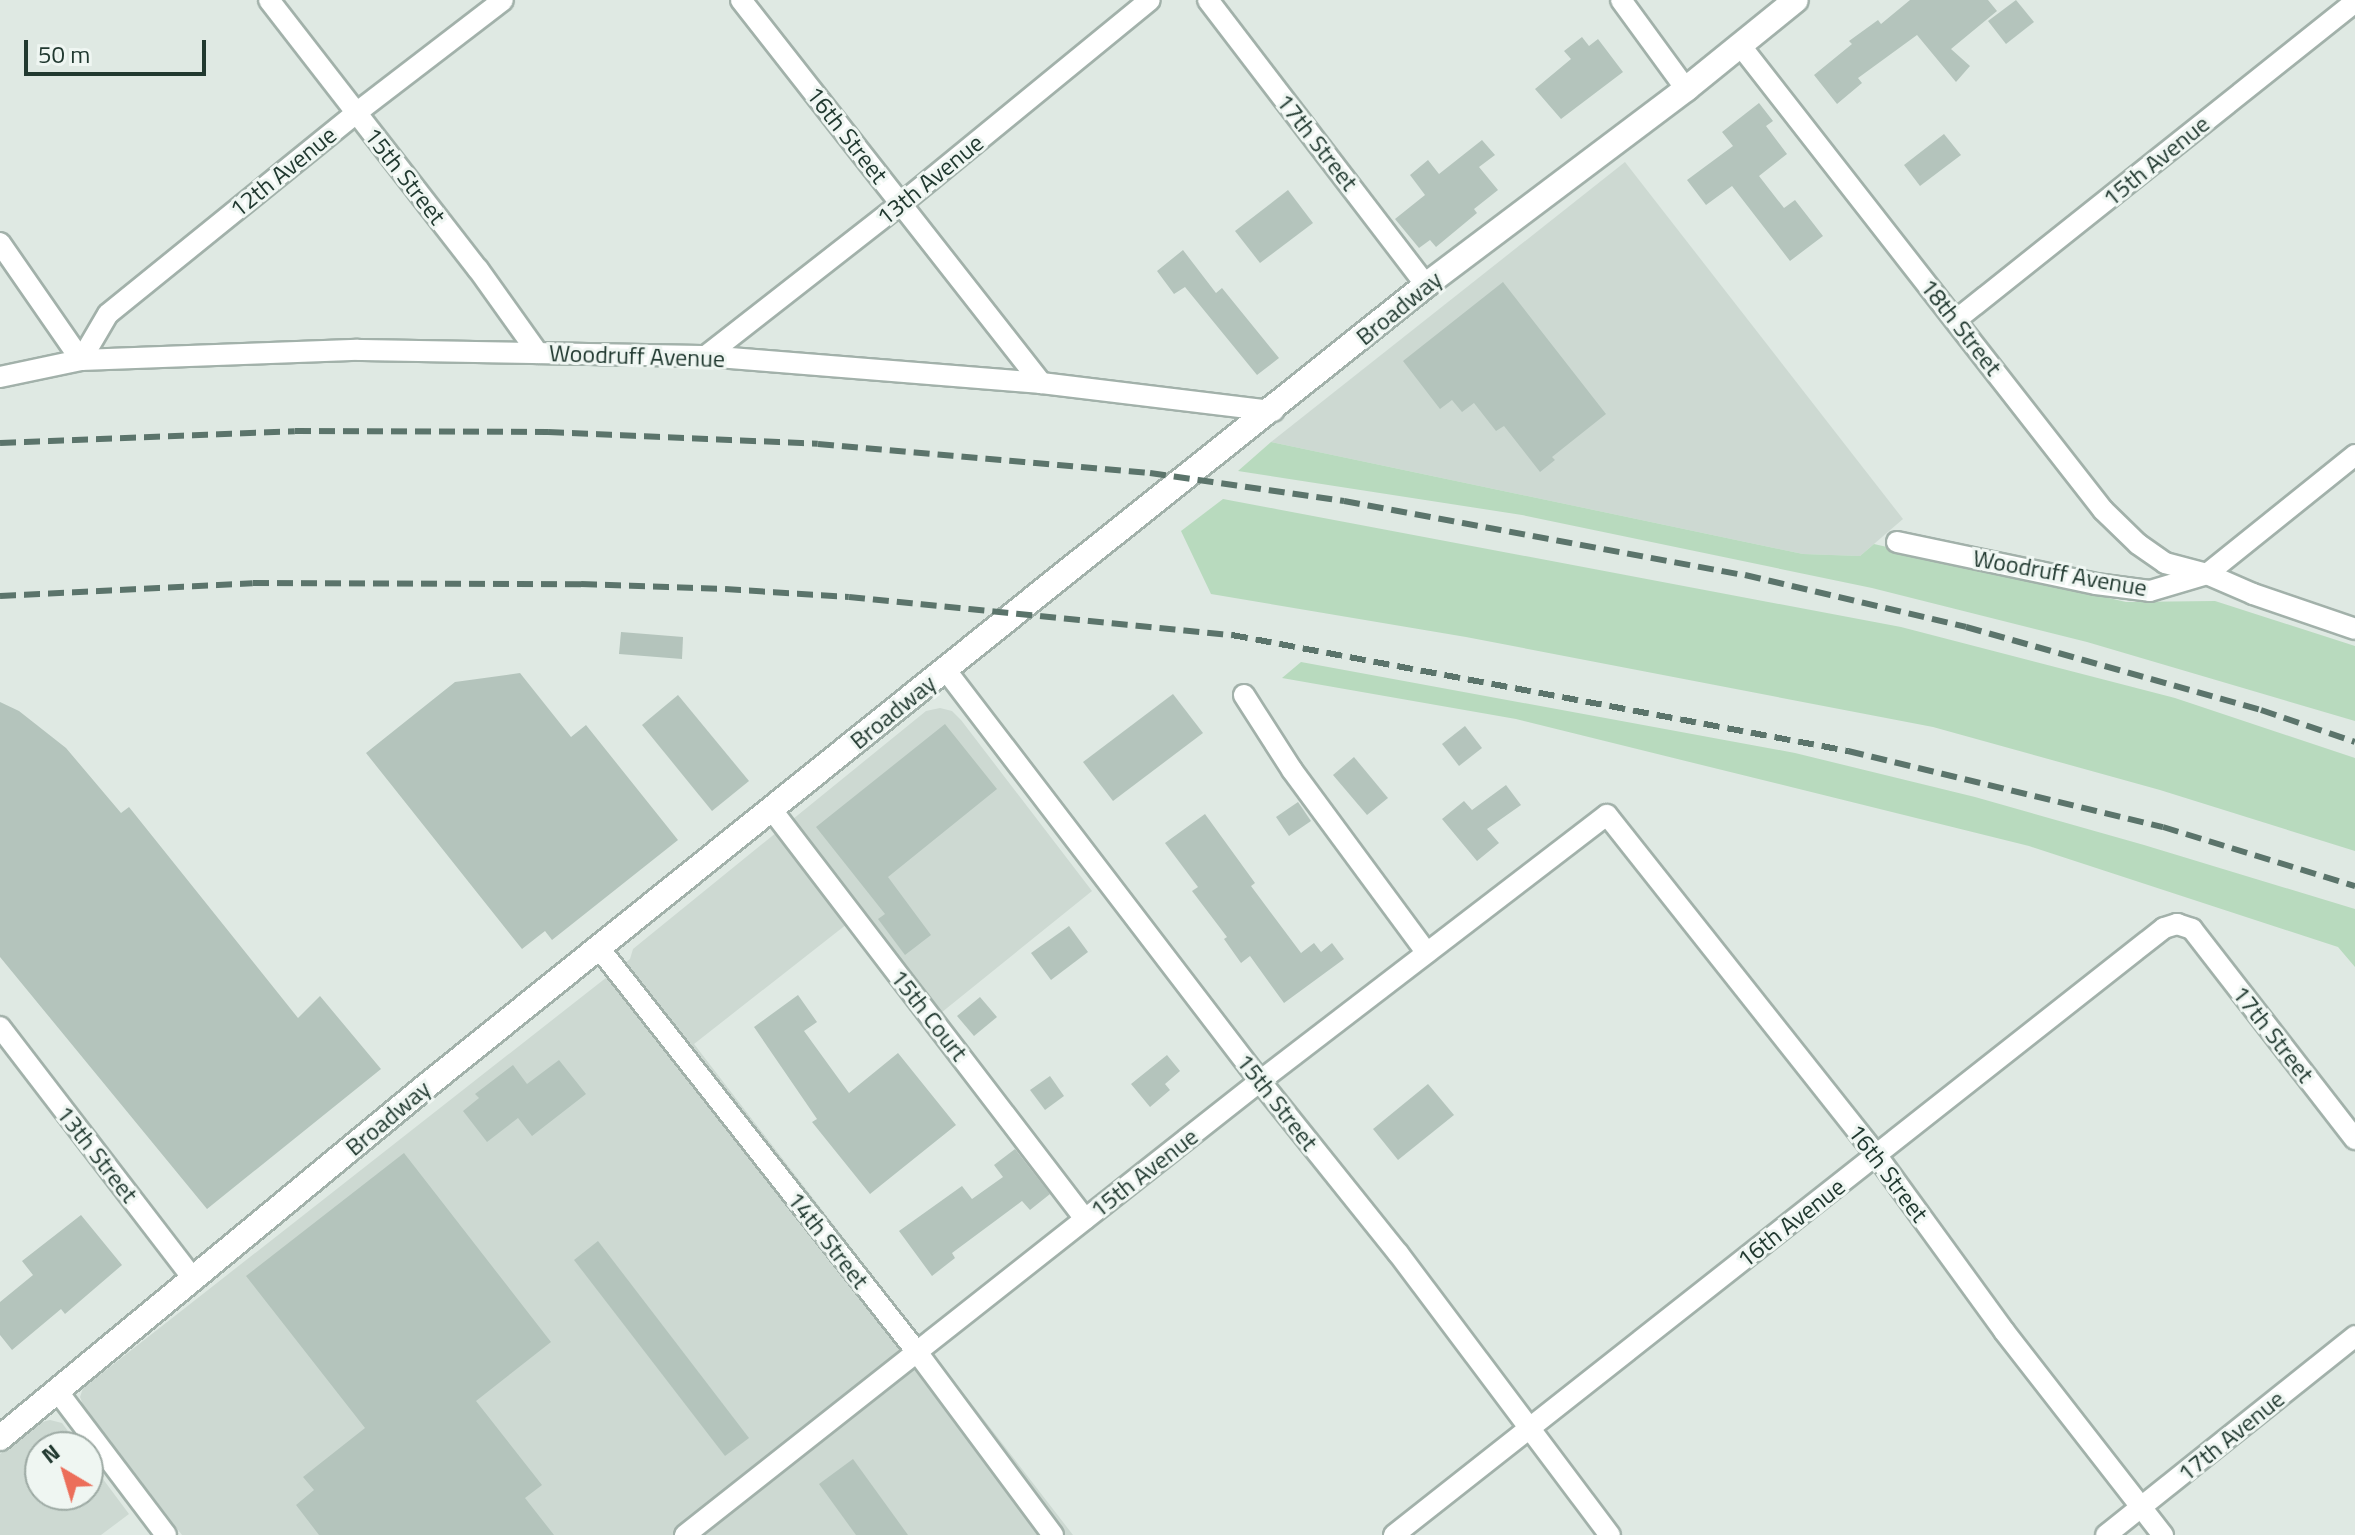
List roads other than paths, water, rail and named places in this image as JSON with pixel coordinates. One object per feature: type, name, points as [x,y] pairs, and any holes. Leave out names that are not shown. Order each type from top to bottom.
[{"type":"main road","name":"Broadway","points":[[0,1438],[945,669],[1273,411],[1426,285],[1686,89],[1796,0]]},
{"type":"street","name":"15th Street","points":[[269,0],[538,353]]},
{"type":"street","name":"12th Avenue","points":[[81,360],[108,314],[356,113],[503,0]]},
{"type":"street","name":"16th Street","points":[[741,0],[1041,383]]},
{"type":"street","name":"13th Avenue","points":[[706,356],[902,203],[1150,0]]},
{"type":"street","name":"17th Street","points":[[1208,0],[1426,285]]},
{"type":"street","points":[[1621,0],[1686,89]]},
{"type":"street","name":"15th Avenue","points":[[1956,320],[2355,2]]},
{"type":"street","name":"18th Street","points":[[1740,45],[2103,510],[2138,544],[2165,563],[2207,574]]},
{"type":"street","points":[[0,243],[81,360]]},
{"type":"street","name":"Woodruff Avenue","points":[[0,377],[81,360],[358,350],[706,356],[1041,383],[1273,411]]},
{"type":"street","points":[[2355,455],[2207,574],[2253,594],[2355,629]]},
{"type":"street","name":"Woodruff Avenue","points":[[1897,542],[2096,584],[2150,591],[2207,574]]},
{"type":"street","name":"15th Street","points":[[945,669],[1260,1081],[1398,1253],[1527,1429],[1610,1535]]},
{"type":"street","points":[[1244,695],[1292,770],[1427,953]]},
{"type":"street","name":"15th Court","points":[[772,810],[1085,1219]]},
{"type":"street","name":"16th Street","points":[[1607,815],[1877,1156],[2004,1331],[2163,1535]]},
{"type":"street","name":"15th Avenue","points":[[685,1535],[1260,1081],[1607,815]]},
{"type":"street","name":"16th Avenue","points":[[1394,1535],[2164,928],[2177,924],[2192,929]]},
{"type":"street","name":"17th Street","points":[[2192,929],[2355,1139]]},
{"type":"street","name":"14th Street","points":[[599,948],[917,1352],[1053,1535]]},
{"type":"street","name":"13th Street","points":[[0,1027],[194,1280]]},
{"type":"street","name":"17th Avenue","points":[[2106,1535],[2355,1336]]},
{"type":"street","points":[[58,1392],[166,1535]]},
{"type":"railway","points":[[0,443],[295,431],[548,432],[818,444],[1150,473],[1344,501],[1745,575],[1966,627],[2261,710],[2355,742]]},
{"type":"railway","points":[[0,596],[253,583],[581,584],[849,597],[1232,635],[1848,751],[2163,827],[2355,886]]}]
